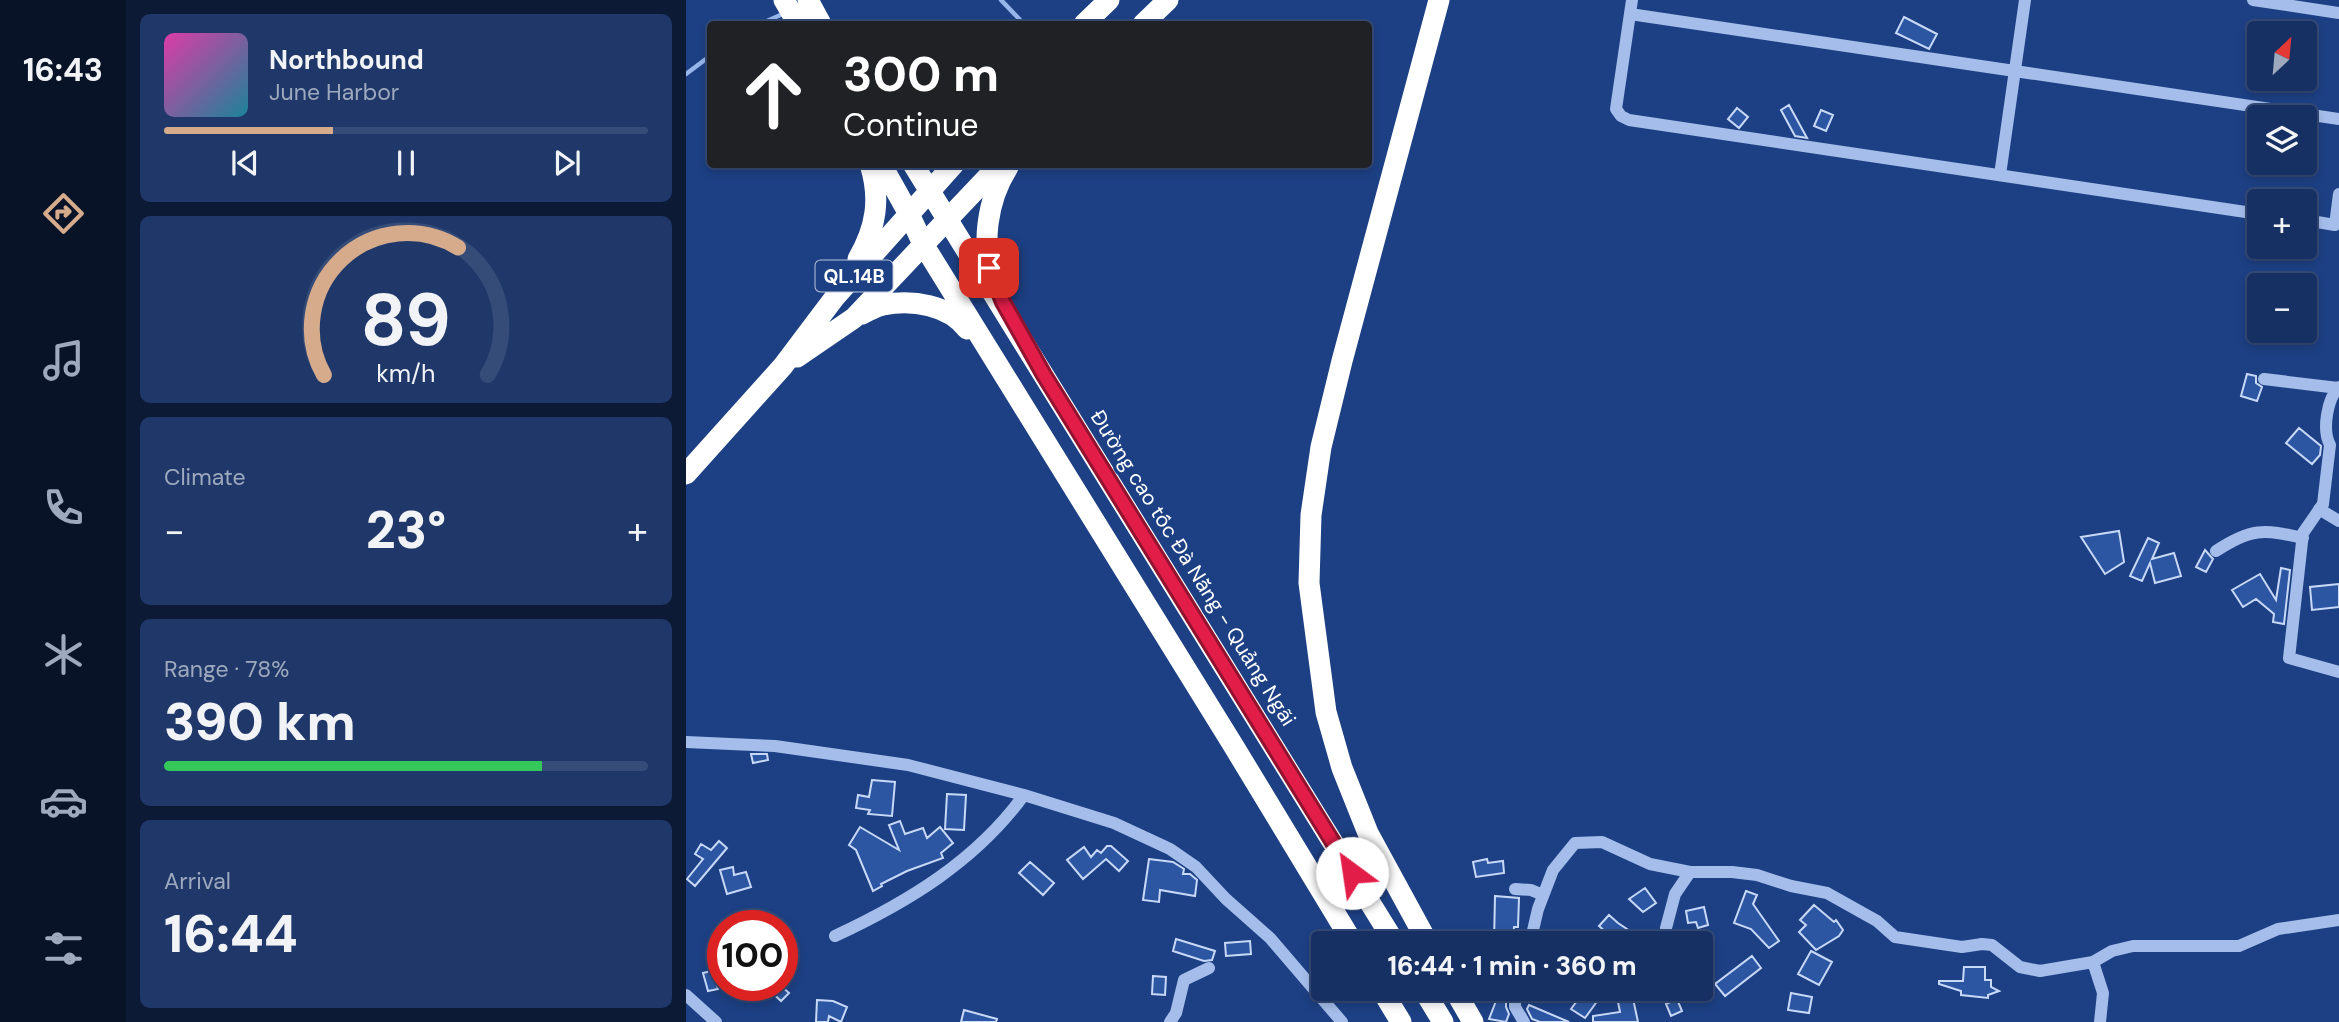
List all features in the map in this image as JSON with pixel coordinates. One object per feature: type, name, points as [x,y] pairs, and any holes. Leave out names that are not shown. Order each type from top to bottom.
[{"type":"highway","points":[[784,0],[810,21]]},
{"type":"highway","points":[[808,0],[813,21]]},
{"type":"highway","points":[[1087,21],[1109,0]]},
{"type":"highway","points":[[1146,21],[1168,0]]},
{"type":"highway","points":[[1421,931],[1368,833],[1342,768],[1326,712],[1308,583],[1311,515],[1321,447],[1439,0]]},
{"type":"highway","points":[[835,298],[870,237],[877,204],[876,184],[871,168]]},
{"type":"highway","points":[[883,168],[923,244],[1346,931]]},
{"type":"highway","name":"Đường cao tốc Đà Nẵng - Quảng Ngãi","points":[[916,168],[1388,931]]},
{"type":"highway","name":"QL.14B","points":[[686,474],[783,366],[835,298],[950,168]]},
{"type":"highway","name":"QL.14B","points":[[783,366],[854,318],[996,168]]},
{"type":"highway","points":[[1008,168],[998,184],[990,214],[987,242],[989,268],[1003,302],[1044,375]]},
{"type":"highway","points":[[854,318],[883,305],[911,303],[944,309],[962,322],[1015,393]]},
{"type":"highway","points":[[1388,1001],[1401,1022]]},
{"type":"highway","points":[[1430,1001],[1443,1022]]},
{"type":"highway","points":[[1461,1001],[1473,1022]]},
{"type":"street","points":[[1632,0],[1616,109],[1621,116],[1629,120],[2247,212]]},
{"type":"street","points":[[2000,175],[2025,0]]},
{"type":"street","points":[[2253,0],[2339,13]]},
{"type":"street","points":[[1630,14],[2339,119]]},
{"type":"street","points":[[2317,222],[2335,225],[2339,194]]},
{"type":"street","points":[[2264,379],[2338,387]]},
{"type":"street","points":[[2338,387],[2333,393],[2326,437],[2330,445],[2332,482],[2323,503],[2303,533],[2289,658],[2339,672]]},
{"type":"street","points":[[2319,509],[2339,521]]},
{"type":"street","points":[[2216,551],[2236,538],[2267,530],[2303,538]]},
{"type":"street","points":[[686,742],[775,746],[899,764],[1024,795],[1114,823],[1153,840],[1196,867],[1226,899],[1270,938],[1342,1022]]},
{"type":"street","points":[[835,936],[915,893],[961,862],[1004,823],[1024,795]]},
{"type":"street","points":[[1533,931],[1553,870],[1576,843],[1602,842],[1650,864],[1690,872],[1757,875],[1791,886],[1827,893],[1877,922],[1895,937],[1962,947],[1992,945],[2020,967],[2040,971],[2093,962],[2112,951],[2133,946],[2239,946],[2278,929],[2339,920]]},
{"type":"street","points":[[1666,928],[1675,894],[1690,872]]},
{"type":"street","points":[[1515,889],[1531,890],[1543,895]]},
{"type":"street","points":[[2093,962],[2103,993],[2100,1022]]},
{"type":"street","points":[[1171,1022],[1176,1013],[1184,980],[1209,968]]},
{"type":"street","points":[[686,995],[716,1022]]},
{"type":"street","points":[[1515,1001],[1515,1007],[1524,1022]]},
{"type":"building","points":[[1904,17],[1937,34],[1929,49],[1896,33]]},
{"type":"building","points":[[1789,105],[1807,138],[1795,136],[1781,110]]},
{"type":"building","points":[[1737,108],[1748,117],[1739,128],[1728,119]]},
{"type":"building","points":[[1821,110],[1833,115],[1826,131],[1814,126]]},
{"type":"building","points":[[2247,374],[2256,376],[2256,383],[2262,387],[2257,401],[2241,396]]},
{"type":"building","points":[[2299,428],[2321,446],[2320,455],[2312,464],[2286,443]]},
{"type":"building","points":[[2119,531],[2124,562],[2105,574],[2081,537]]},
{"type":"building","points":[[2148,538],[2159,543],[2152,559],[2174,553],[2181,576],[2155,583],[2150,563],[2142,581],[2130,576]]},
{"type":"building","points":[[2205,550],[2213,559],[2206,572],[2196,567]]},
{"type":"building","points":[[2281,568],[2290,570],[2284,624],[2273,622],[2274,614],[2256,599],[2243,607],[2232,590],[2260,574],[2276,600]]},
{"type":"building","points":[[2339,584],[2339,607],[2312,610],[2310,587]]},
{"type":"building","points":[[751,754],[767,754],[768,760],[753,763]]},
{"type":"building","points":[[872,780],[895,782],[892,816],[868,814],[870,810],[856,808],[858,795],[869,797]]},
{"type":"building","points":[[947,794],[966,795],[964,830],[945,829]]},
{"type":"building","points":[[900,821],[905,834],[923,828],[927,838],[940,827],[953,843],[941,853],[943,858],[907,871],[873,891],[856,850],[849,845],[860,827],[899,850],[889,825]]},
{"type":"building","points":[[719,841],[727,848],[695,886],[687,879],[703,859],[695,854],[701,844],[711,850]]},
{"type":"building","points":[[1107,846],[1111,846],[1128,861],[1119,871],[1106,859],[1083,879],[1067,860],[1084,847],[1091,857],[1097,850],[1101,853]]},
{"type":"building","points":[[1149,859],[1173,862],[1184,869],[1183,874],[1190,874],[1197,880],[1195,896],[1160,890],[1159,902],[1143,900]]},
{"type":"building","points":[[1487,859],[1488,863],[1503,861],[1504,873],[1476,877],[1473,862]]},
{"type":"building","points":[[1030,862],[1054,883],[1043,895],[1019,873]]},
{"type":"building","points":[[733,867],[734,875],[746,872],[751,887],[727,894],[720,870]]},
{"type":"building","points":[[1645,888],[1656,903],[1643,912],[1629,899]]},
{"type":"building","points":[[1746,891],[1757,895],[1753,904],[1779,941],[1769,948],[1751,929],[1734,923]]},
{"type":"building","points":[[1495,896],[1519,898],[1518,927],[1514,927],[1514,931],[1494,931]]},
{"type":"building","points":[[1814,905],[1834,922],[1836,920],[1843,930],[1839,936],[1816,950],[1799,932],[1806,925],[1800,920]]},
{"type":"building","points":[[1704,907],[1708,925],[1698,928],[1696,922],[1688,923],[1686,911]]},
{"type":"building","points":[[1609,915],[1630,931],[1605,931],[1599,926]]},
{"type":"building","points":[[1176,939],[1215,951],[1212,960],[1204,961],[1173,951]]},
{"type":"building","points":[[1250,941],[1251,954],[1226,956],[1225,943]]},
{"type":"building","points":[[1811,951],[1832,962],[1819,985],[1798,974]]},
{"type":"building","points":[[1752,956],[1761,968],[1725,996],[1715,984]]},
{"type":"building","points":[[1964,967],[1985,967],[1985,980],[1991,980],[1991,987],[1999,991],[1988,995],[1988,998],[1961,995],[1961,991],[1939,984],[1939,981],[1963,981]]},
{"type":"building","points":[[707,972],[707,987],[703,973]]},
{"type":"building","points":[[1153,976],[1166,977],[1165,995],[1152,994]]},
{"type":"building","points":[[1791,993],[1812,997],[1809,1013],[1788,1010]]},
{"type":"building","points":[[817,1000],[833,1001],[847,1007],[841,1022],[829,1016],[828,1022],[816,1022]]},
{"type":"building","points":[[1496,1001],[1506,1001],[1509,1014],[1506,1022],[1489,1019]]},
{"type":"building","points":[[1577,1001],[1597,1001],[1585,1018],[1571,1009]]},
{"type":"building","points":[[1618,1001],[1634,1001],[1638,1022],[1593,1022],[1593,1016],[1620,1012]]},
{"type":"building","points":[[1678,1001],[1682,1011],[1671,1016],[1666,1004]]},
{"type":"building","points":[[1529,1005],[1569,1022],[1540,1022],[1532,1019],[1527,1009]]},
{"type":"building","points":[[964,1010],[997,1019],[996,1022],[961,1022]]},
{"type":"waterway","points":[[1001,0],[1021,21]]},
{"type":"waterway","points":[[767,21],[785,13]]},
{"type":"waterway","points":[[686,74],[707,58]]},
{"type":"route","points":[[989,268],[1003,302],[1044,375],[1352,873]]}]
